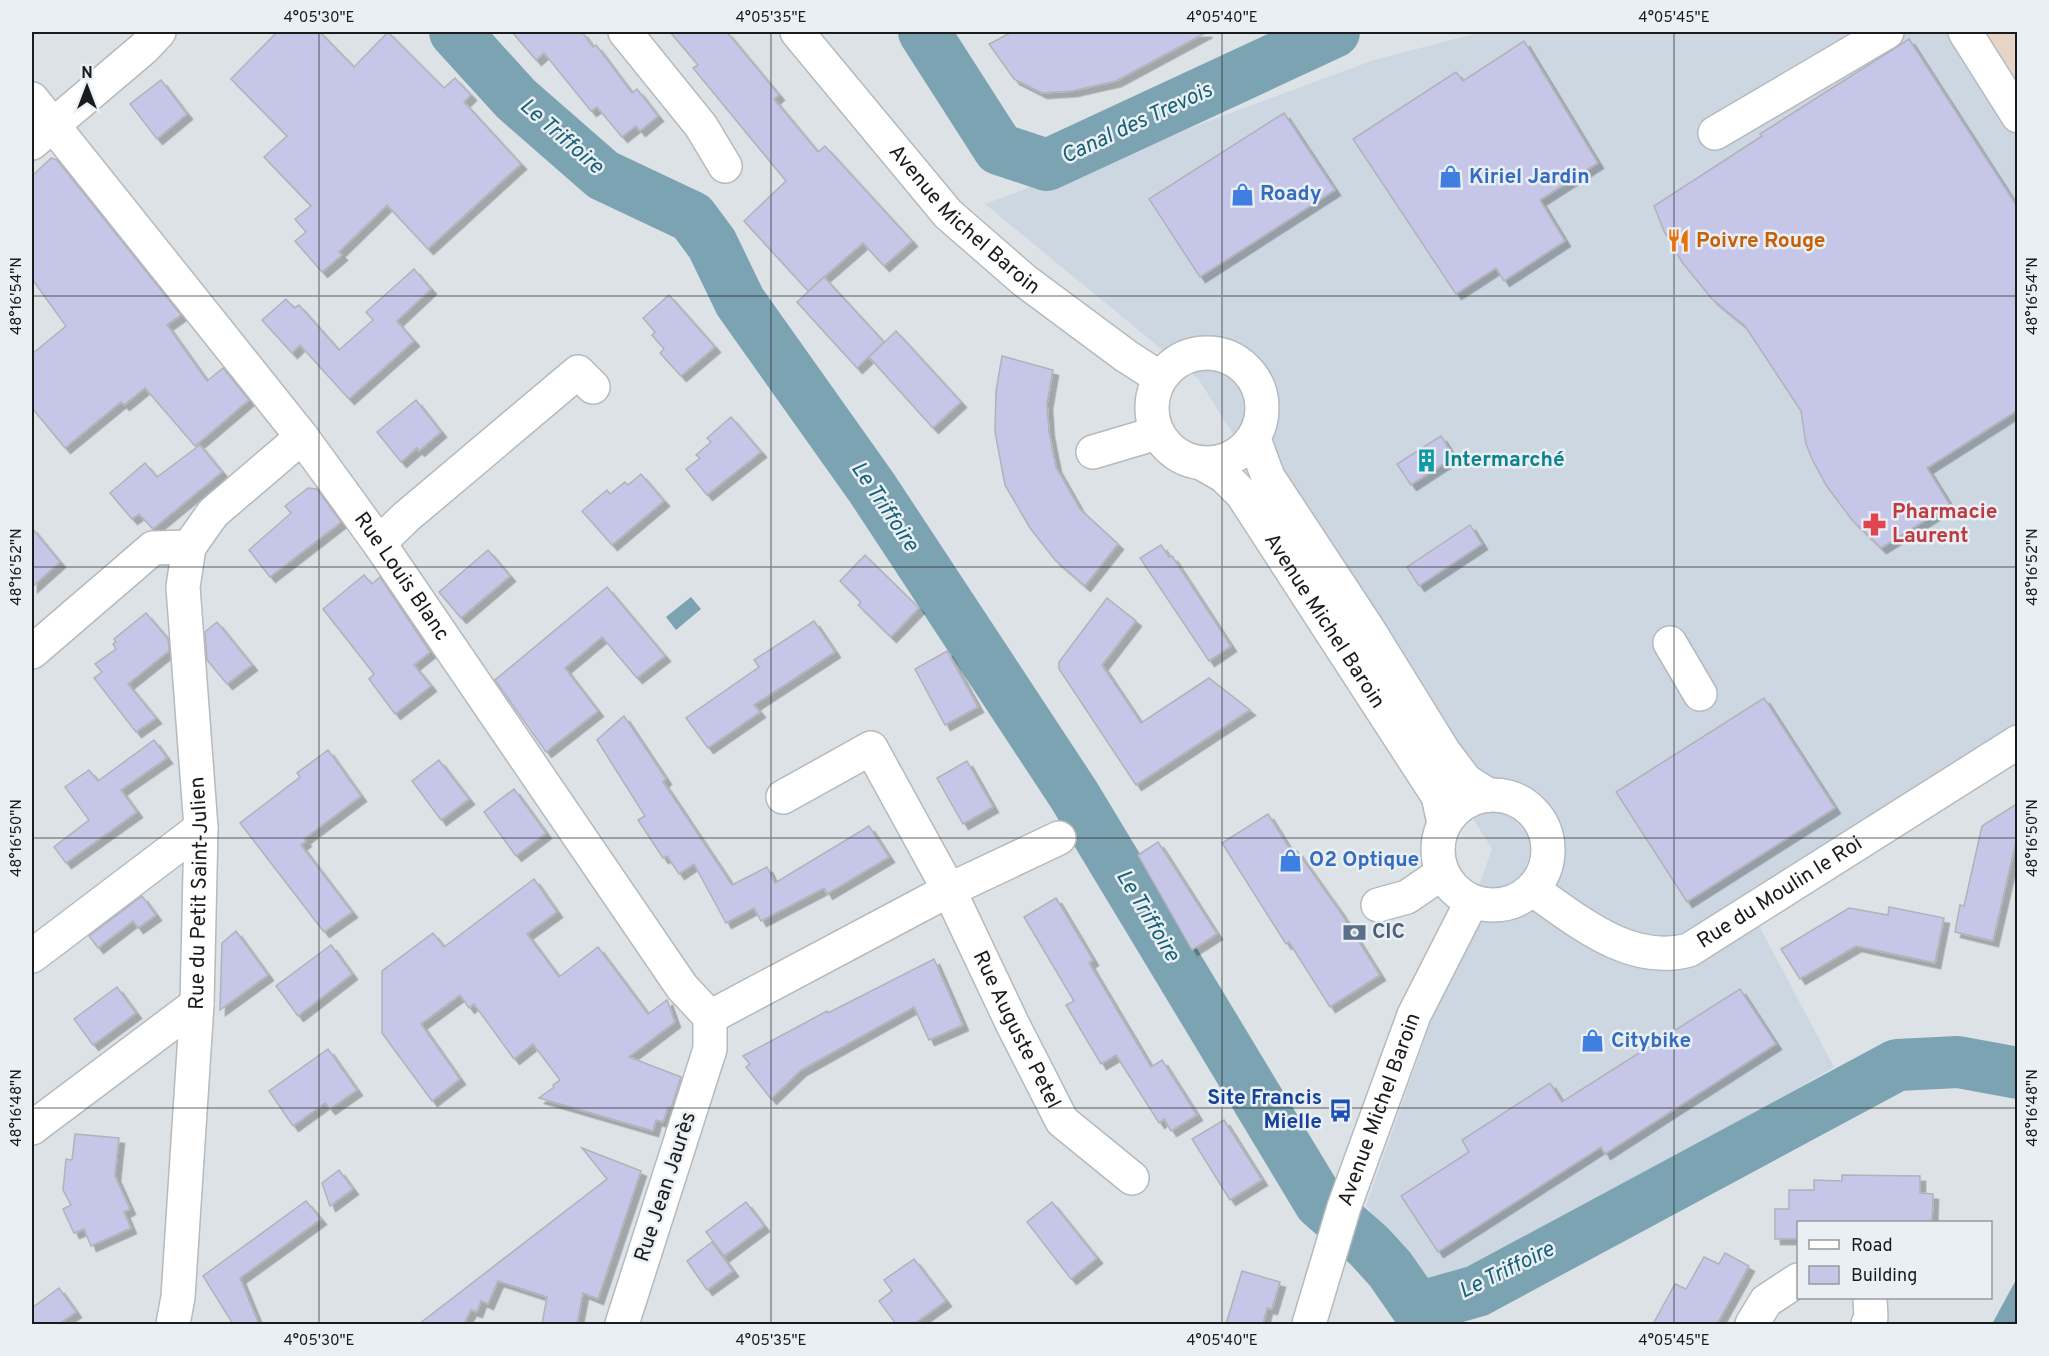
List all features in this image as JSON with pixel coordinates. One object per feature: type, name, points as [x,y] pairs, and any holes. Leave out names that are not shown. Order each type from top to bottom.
[{"type":"street","points":[[42,134],[144,48],[159,32]]},
{"type":"street","points":[[625,32],[701,126],[725,166]]},
{"type":"street","name":"Avenue Michel Baroin","points":[[797,32],[948,214],[1025,281],[1126,357],[1160,378]]},
{"type":"street","points":[[1715,133],[1887,32]]},
{"type":"street","points":[[1965,32],[2018,116]]},
{"type":"street","name":"Rue Louis Blanc","points":[[32,99],[42,134],[302,437],[379,543],[682,987],[710,1017]]},
{"type":"street","points":[[1203,353],[1220,354],[1238,362],[1252,375],[1263,404],[1261,421],[1254,439],[1241,453],[1223,462],[1203,464],[1190,461],[1170,451],[1157,434],[1151,414],[1153,393],[1160,378],[1170,366],[1183,357],[1203,353]]},
{"type":"street","points":[[379,543],[406,517],[578,372],[593,387]]},
{"type":"street","points":[[1093,452],[1157,434]]},
{"type":"street","name":"Rue du Petit Saint-Julien","points":[[174,1324],[178,1297],[197,1004],[201,828],[183,587],[189,547],[213,513],[302,437]]},
{"type":"street","name":"Avenue Michel Baroin","points":[[1254,439],[1268,477],[1368,629],[1444,752],[1466,781],[1488,795]]},
{"type":"street","name":"Avenue Michel Baroin","points":[[1203,464],[1224,476],[1242,494],[1438,796],[1444,823]]},
{"type":"street","points":[[32,652],[153,548],[189,547]]},
{"type":"street","points":[[1670,643],[1700,694]]},
{"type":"street","name":"Rue du Moulin le Roi","points":[[1532,889],[1576,919],[1626,948],[1649,953],[1672,954],[1689,950],[2018,742]]},
{"type":"street","name":"Rue Auguste Petel","points":[[783,797],[871,748],[950,890],[1013,1025],[1062,1121],[1132,1178]]},
{"type":"street","points":[[1488,795],[1518,801],[1534,814],[1545,834],[1548,853],[1541,876],[1532,889],[1516,900],[1494,905],[1472,901],[1456,892],[1442,873],[1437,845],[1444,823],[1454,810],[1470,800],[1488,795]]},
{"type":"street","points":[[32,956],[201,828]]},
{"type":"street","points":[[710,1017],[950,890],[1059,838]]},
{"type":"street","points":[[1378,905],[1407,897],[1442,873]]},
{"type":"street","name":"Avenue Michel Baroin","points":[[1309,1324],[1344,1207],[1414,1015],[1472,901]]},
{"type":"street","points":[[32,1128],[197,1004]]},
{"type":"street","name":"Rue Jean Jaurès","points":[[622,1324],[710,1049],[710,1017]]},
{"type":"street","points":[[1752,1324],[1767,1301],[1797,1281]]},
{"type":"street","points":[[1868,1324],[1871,1318],[1870,1299]]},
{"type":"shaded area","points":[[1482,32],[1965,32],[2017,118],[2017,744],[1757,922],[1834,1067],[1436,1302],[1366,1206],[1492,849],[1199,380],[985,204],[1374,60]]},
{"type":"shaded area","points":[[1965,32],[2017,32],[2017,118]]},
{"type":"water","points":[[691,597],[701,609],[676,630],[666,617]]},
{"type":"water","points":[[2017,1278],[2017,1324],[1992,1324]]},
{"type":"building","points":[[277,32],[320,32],[354,67],[388,32],[444,88],[455,78],[471,95],[464,102],[521,164],[428,249],[387,205],[339,252],[342,255],[322,272],[295,241],[306,232],[295,219],[311,206],[264,157],[287,136],[231,79]]},
{"type":"building","points":[[512,32],[582,32],[593,47],[596,45],[632,93],[637,89],[658,116],[640,131],[636,126],[622,137],[597,107],[591,111],[544,53],[536,60]]},
{"type":"building","points":[[670,32],[727,32],[779,95],[774,99],[818,152],[825,146],[912,241],[884,266],[863,243],[808,291],[744,221],[786,181],[693,68],[698,65]]},
{"type":"building","points":[[1012,32],[1207,32],[1116,81],[1072,91],[1042,93],[1014,79],[989,44]]},
{"type":"building","points":[[1909,39],[2018,208],[2018,410],[1927,468],[1950,505],[1881,548],[1852,520],[1826,485],[1806,444],[1801,411],[1745,326],[1712,299],[1682,262],[1664,231],[1654,206],[1762,136],[1760,134]]},
{"type":"building","name":"Kiriel Jardin","points":[[1524,41],[1598,163],[1540,200],[1565,241],[1504,281],[1496,268],[1456,294],[1353,139],[1456,72],[1463,81]]},
{"type":"building","points":[[161,80],[187,114],[157,139],[130,104]]},
{"type":"building","name":"Roady","points":[[1284,113],[1335,190],[1200,277],[1149,199]]},
{"type":"building","points":[[51,158],[57,160],[181,315],[167,325],[207,381],[223,368],[249,400],[195,446],[145,388],[124,405],[121,402],[65,448],[32,408],[32,354],[66,326],[32,279],[32,176]]},
{"type":"building","points":[[414,269],[431,289],[397,321],[414,341],[349,399],[300,345],[292,353],[262,320],[286,299],[294,308],[299,305],[339,350],[373,320],[366,312]]},
{"type":"building","points":[[824,277],[884,342],[857,368],[797,302]]},
{"type":"building","points":[[669,295],[715,347],[681,376],[660,353],[664,349],[652,335],[655,332],[643,318]]},
{"type":"building","points":[[896,331],[961,402],[933,428],[869,357]]},
{"type":"building","points":[[1002,356],[1053,370],[1047,404],[1049,432],[1056,467],[1080,509],[1118,544],[1085,586],[1055,560],[1030,528],[1005,485],[995,432],[996,391]]},
{"type":"building","points":[[416,400],[441,432],[419,451],[417,448],[401,462],[377,432]]},
{"type":"building","points":[[731,417],[761,452],[707,495],[686,469],[700,458],[696,455],[711,442],[707,438]]},
{"type":"building","name":"Intermarché","points":[[1441,436],[1454,457],[1411,485],[1397,464]]},
{"type":"building","points":[[200,445],[222,472],[153,529],[139,514],[132,519],[110,493],[145,463],[157,477]]},
{"type":"building","points":[[641,474],[664,501],[612,545],[582,511],[607,490],[610,494],[625,482],[628,485]]},
{"type":"building","points":[[308,488],[317,489],[341,522],[270,577],[249,550],[291,513],[285,506]]},
{"type":"building","points":[[1470,525],[1482,544],[1419,586],[1407,567]]},
{"type":"building","points":[[32,528],[60,562],[32,587]]},
{"type":"building","points":[[1161,545],[1169,557],[1172,556],[1231,646],[1209,661],[1140,558]]},
{"type":"building","points":[[488,550],[510,576],[461,618],[439,592]]},
{"type":"building","points":[[865,555],[919,608],[891,637],[858,605],[861,602],[840,581]]},
{"type":"building","points":[[364,575],[372,584],[380,577],[430,652],[414,665],[431,686],[395,714],[369,679],[374,674],[323,609]]},
{"type":"building","points":[[607,587],[665,656],[637,678],[602,637],[565,668],[598,711],[546,752],[495,680]]},
{"type":"building","points":[[1107,598],[1136,621],[1102,665],[1141,723],[1209,678],[1250,710],[1136,785],[1059,669],[1059,662]]},
{"type":"building","points":[[146,613],[168,639],[169,651],[128,684],[156,718],[136,732],[94,678],[102,672],[95,664],[116,649],[113,644],[116,642],[114,639]]},
{"type":"building","points":[[814,621],[835,652],[754,705],[760,712],[708,748],[686,718],[759,667],[754,660]]},
{"type":"building","points":[[217,622],[252,665],[227,684],[207,660],[205,632]]},
{"type":"building","points":[[947,651],[978,707],[945,725],[915,669]]},
{"type":"building","points":[[1764,698],[1835,808],[1687,902],[1616,792]]},
{"type":"building","points":[[624,716],[666,779],[663,782],[732,885],[767,867],[775,883],[869,826],[889,857],[827,894],[824,888],[761,921],[754,908],[726,923],[694,864],[679,874],[667,856],[663,858],[638,820],[645,816],[597,740]]},
{"type":"building","points":[[154,740],[167,758],[121,790],[137,812],[66,863],[54,847],[89,820],[65,787],[89,770],[98,781]]},
{"type":"building","points":[[328,750],[361,796],[304,839],[306,841],[301,845],[352,912],[324,932],[240,823],[300,777],[297,773]]},
{"type":"building","points":[[439,760],[469,799],[441,820],[412,781]]},
{"type":"building","points":[[967,761],[993,807],[963,824],[937,778]]},
{"type":"building","points":[[514,789],[546,833],[516,856],[484,812]]},
{"type":"building","points":[[2018,803],[2018,833],[1993,941],[1955,932],[1960,905],[1964,906],[1982,826]]},
{"type":"building","points":[[1268,814],[1293,854],[1297,851],[1339,910],[1380,975],[1330,1007],[1289,942],[1286,944],[1222,843]]},
{"type":"building","points":[[1158,842],[1217,934],[1192,950],[1138,855]]},
{"type":"building","points":[[534,879],[557,912],[527,934],[559,977],[598,947],[648,1014],[667,1000],[675,1022],[629,1057],[681,1077],[671,1108],[668,1107],[663,1122],[656,1120],[653,1131],[539,1098],[560,1080],[533,1044],[514,1059],[474,1004],[469,1008],[460,995],[421,1024],[460,1079],[432,1101],[382,1033],[382,971],[433,933],[444,947]]},
{"type":"building","points":[[142,896],[156,915],[138,928],[133,921],[98,948],[89,936]]},
{"type":"building","points":[[1056,898],[1093,960],[1089,963],[1151,1067],[1162,1060],[1197,1115],[1171,1131],[1164,1119],[1159,1123],[1116,1055],[1101,1064],[1066,1005],[1074,1001],[1024,917]]},
{"type":"building","points":[[1889,907],[1944,918],[1935,963],[1856,946],[1800,979],[1781,949],[1849,908],[1888,915]]},
{"type":"building","points":[[236,931],[268,975],[220,1010],[222,943]]},
{"type":"building","points":[[331,945],[352,974],[298,1016],[276,986]]},
{"type":"building","points":[[934,959],[963,1025],[929,1040],[914,1007],[801,1070],[771,1099],[746,1067],[750,1064],[743,1056],[827,1011],[828,1013]]},
{"type":"building","points":[[117,987],[136,1013],[93,1045],[74,1019]]},
{"type":"building","points":[[1740,989],[1776,1044],[1605,1154],[1601,1147],[1438,1252],[1401,1196],[1469,1152],[1462,1140],[1550,1083],[1562,1102]]},
{"type":"building","points":[[328,1049],[357,1090],[330,1109],[325,1103],[293,1126],[269,1091]]},
{"type":"building","points":[[1224,1120],[1262,1180],[1230,1200],[1192,1139]]},
{"type":"building","points":[[75,1134],[119,1138],[115,1176],[130,1209],[124,1212],[131,1228],[91,1246],[84,1229],[74,1233],[63,1209],[71,1205],[63,1190],[66,1159],[72,1160]]},
{"type":"building","points":[[582,1148],[641,1171],[598,1299],[583,1293],[577,1324],[542,1324],[547,1297],[498,1281],[488,1304],[481,1301],[477,1312],[471,1310],[464,1324],[419,1324],[607,1179]]},
{"type":"building","points":[[339,1170],[353,1189],[330,1206],[322,1183]]},
{"type":"building","points":[[1842,1175],[1920,1176],[1920,1193],[1933,1194],[1932,1221],[1797,1221],[1797,1239],[1775,1239],[1775,1209],[1789,1209],[1789,1190],[1814,1190],[1814,1180],[1842,1181]]},
{"type":"building","points":[[306,1201],[321,1219],[240,1278],[259,1324],[233,1324],[203,1276]]},
{"type":"building","points":[[746,1202],[764,1226],[724,1256],[706,1232]]},
{"type":"building","points":[[1052,1202],[1097,1258],[1071,1279],[1027,1222]]},
{"type":"building","points":[[712,1242],[733,1271],[707,1290],[687,1261]]},
{"type":"building","points":[[1725,1253],[1749,1266],[1717,1324],[1653,1324],[1675,1284],[1686,1289],[1704,1257],[1719,1264]]},
{"type":"building","points":[[914,1259],[946,1301],[914,1324],[896,1324],[879,1301],[892,1291],[884,1280]]},
{"type":"building","points":[[1242,1271],[1280,1282],[1272,1309],[1267,1308],[1263,1324],[1226,1324]]},
{"type":"building","points":[[59,1288],[76,1312],[59,1324],[32,1324],[32,1308]]},
{"type":"waterway","name":"Le Triffoire","points":[[455,32],[516,99],[603,175],[692,217],[712,244],[740,302],[872,488],[1074,795],[1320,1203],[1369,1246],[1390,1269],[1417,1308],[1477,1291],[1897,1065],[1958,1062],[2018,1073]]},
{"type":"waterway","name":"Canal des Trevois","points":[[924,32],[999,149],[1047,165],[1334,32]]},
{"type":"place","name":"Kiriel Jardin","points":[[1451,177]]},
{"type":"place","name":"Roady","points":[[1242,194]]},
{"type":"place","name":"Poivre Rouge","points":[[1678,241]]},
{"type":"place","name":"Intermarché","points":[[1426,460]]},
{"type":"place","name":"Pharmacie Laurent","points":[[1874,524]]},
{"type":"place","name":"O2 Optique","points":[[1291,860]]},
{"type":"place","name":"CIC","points":[[1354,932]]},
{"type":"place","name":"Citybike","points":[[1593,1041]]},
{"type":"place","name":"Site Francis Mielle","points":[[1340,1110]]}]
